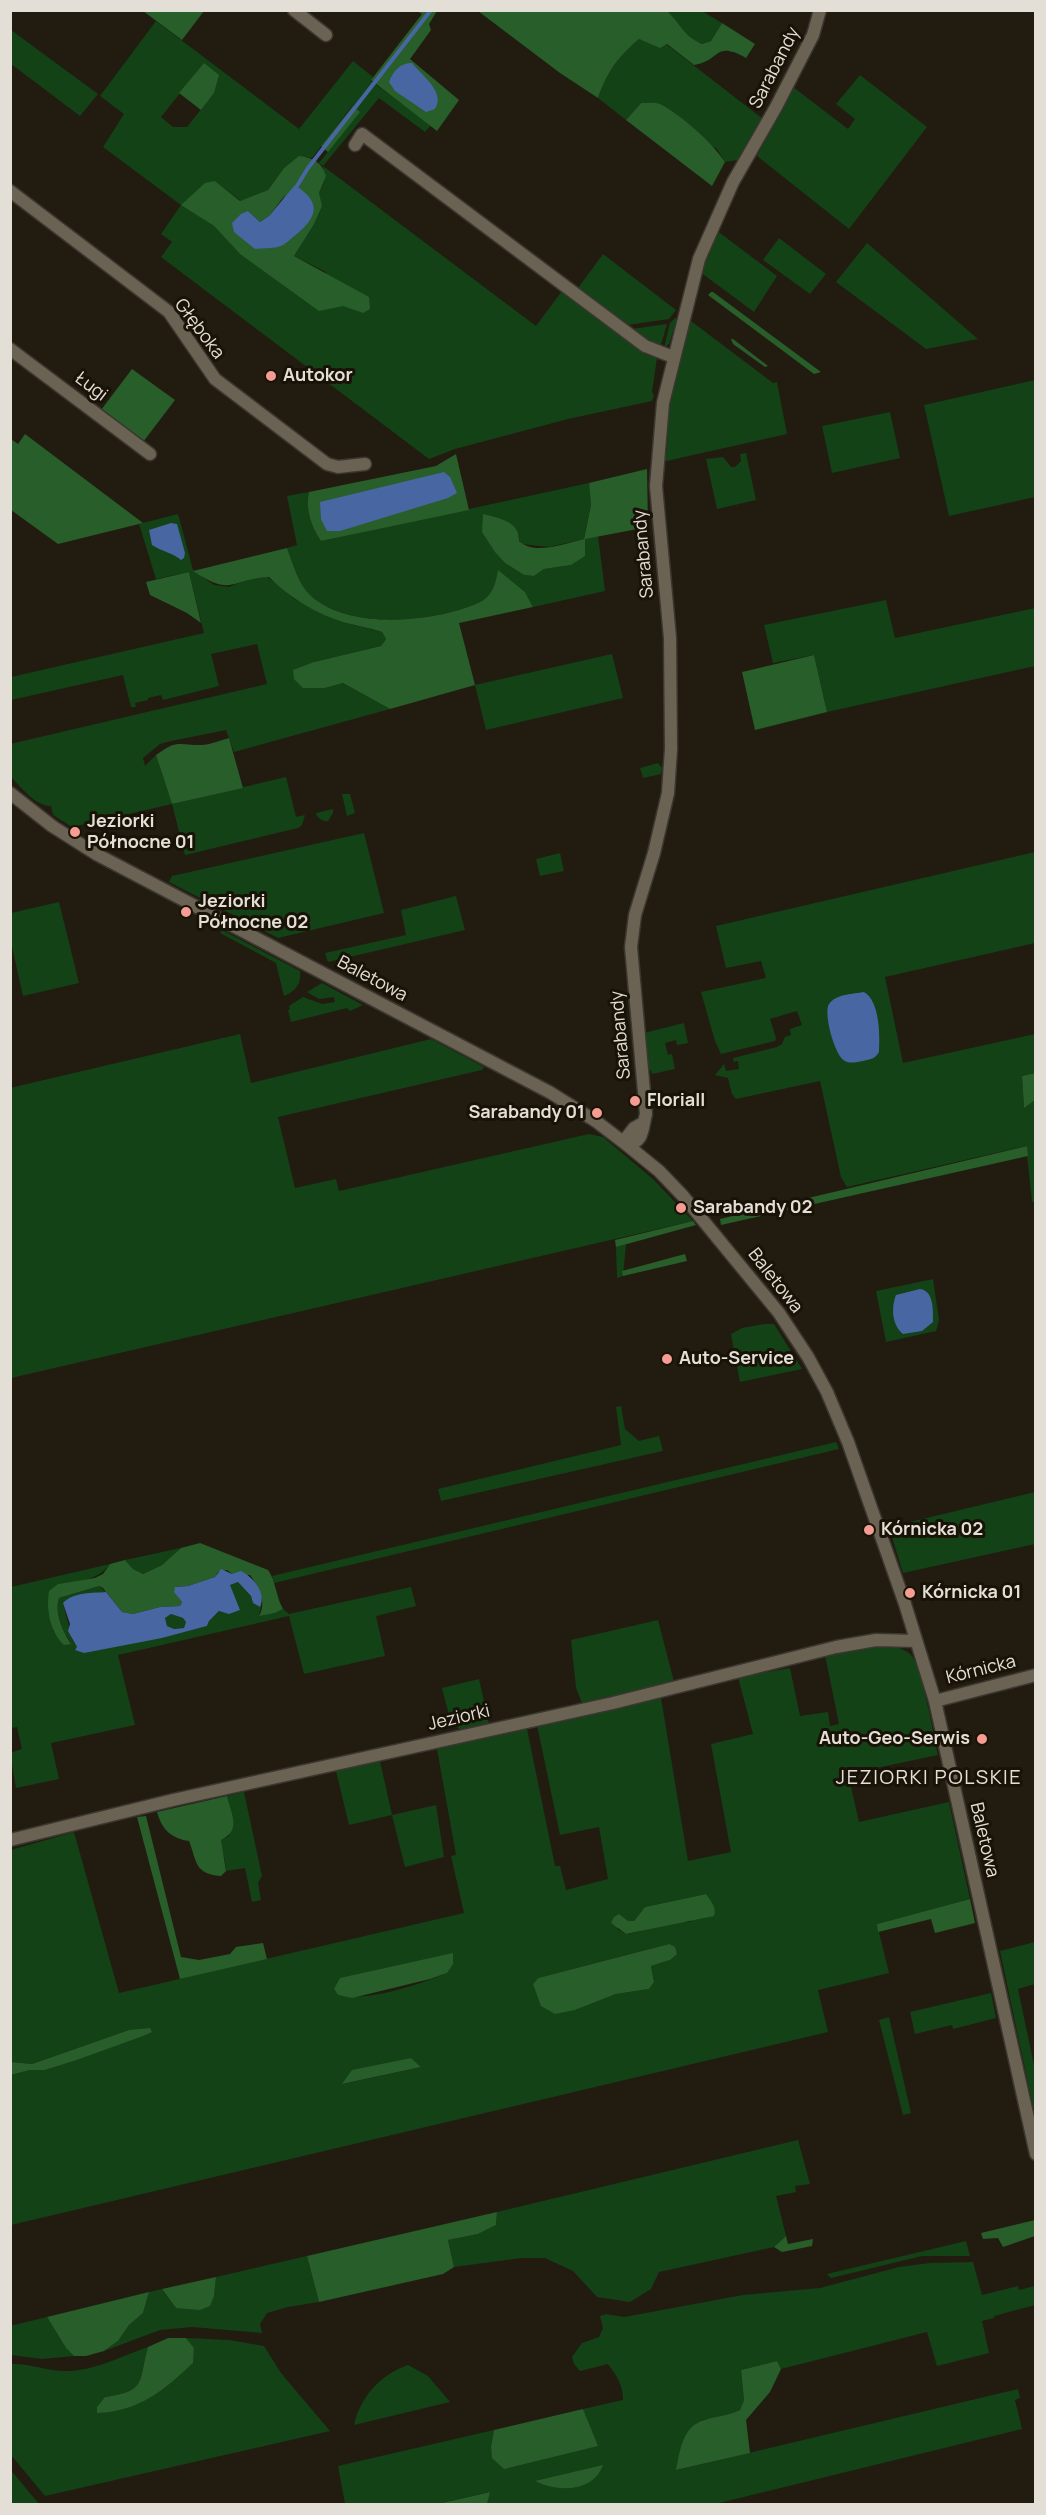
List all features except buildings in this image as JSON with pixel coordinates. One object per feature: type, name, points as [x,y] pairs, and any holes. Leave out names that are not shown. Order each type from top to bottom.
[{"type":"street","points":[[294,10],[326,35]]},
{"type":"street","name":"Sarabandy","points":[[627,1144],[636,1143],[644,1131],[645,1103],[631,947],[634,915],[654,853],[668,793],[671,749],[670,638],[656,486],[662,412],[699,259],[733,182],[777,107],[813,35],[820,10]]},
{"type":"street","points":[[355,144],[362,134],[645,346],[674,357]]},
{"type":"street","name":"Głęboka","points":[[10,191],[169,312],[206,368],[223,387],[327,464],[338,467],[366,464]]},
{"type":"street","name":"Ługi","points":[[10,349],[150,454]]},
{"type":"street","name":"Baletowa","points":[[10,793],[52,826],[96,854],[551,1093],[597,1122],[659,1171],[690,1204],[779,1313],[808,1357],[827,1392],[848,1442],[935,1701],[1035,2154]]},
{"type":"street","name":"Jeziorki","points":[[10,1840],[173,1800],[614,1703],[836,1647],[876,1640],[916,1641]]},
{"type":"street","name":"Kórnicka","points":[[935,1701],[1035,1675]]},
{"type":"green space","points":[[143,11],[204,11],[182,40]]},
{"type":"green space","points":[[417,11],[437,11],[429,24],[431,30],[410,59],[459,100],[437,131],[371,80],[422,14]]},
{"type":"green space","points":[[478,11],[667,11],[686,33],[702,44],[711,41],[722,23],[755,44],[746,58],[736,53],[723,51],[703,63],[694,65],[667,44],[660,48],[639,39],[614,66],[598,98],[560,73]]},
{"type":"green space","points":[[667,11],[702,11],[722,23],[711,41],[702,44],[686,33]]},
{"type":"green space","points":[[156,21],[299,129],[353,61],[373,77],[371,81],[431,125],[425,132],[379,98],[323,166],[536,326],[562,291],[647,355],[657,358],[652,401],[568,419],[455,449],[429,459],[161,257],[172,242],[161,234],[181,205],[103,147],[124,114],[100,96]],"holes":[[[204,63],[214,93],[187,127],[173,127],[161,117]],[[352,106],[359,112],[319,163],[323,166],[324,182],[319,193],[313,226],[294,256],[324,271],[363,313],[257,265],[240,254],[214,226],[182,205],[215,181],[241,201],[268,190],[284,168],[299,157],[312,158]]]},
{"type":"green space","points":[[11,30],[98,94],[80,116],[11,64]]},
{"type":"green space","points":[[639,39],[666,44],[763,119],[738,160],[725,162],[717,149],[641,103],[626,120],[598,98],[614,66]]},
{"type":"green space","points":[[204,63],[219,75],[214,93],[201,110],[179,93]]},
{"type":"green space","points":[[860,75],[927,127],[849,229],[757,156],[793,87],[848,129],[855,119],[836,104]]},
{"type":"green space","points":[[641,103],[658,103],[668,109],[696,130],[719,154],[725,162],[712,186],[626,120]]},
{"type":"green space","points":[[353,106],[360,112],[328,152],[321,146]]},
{"type":"green space","points":[[299,156],[319,164],[326,176],[319,193],[322,206],[313,226],[294,256],[369,297],[370,309],[363,313],[343,306],[319,311],[240,254],[214,226],[181,205],[205,183],[215,181],[240,201],[268,190],[284,168]],"holes":[[[286,194],[255,249],[248,211],[260,222],[269,216]]]},
{"type":"green space","points":[[716,230],[777,276],[754,312],[700,272]]},
{"type":"green space","points":[[779,238],[826,274],[810,294],[763,260]]},
{"type":"green space","points":[[867,243],[978,339],[926,349],[836,282]]},
{"type":"green space","points":[[603,254],[676,310],[669,319],[627,325],[578,288]]},
{"type":"green space","points":[[711,292],[821,372],[814,374],[708,295]]},
{"type":"green space","points":[[675,318],[677,319],[669,344],[664,348],[670,323]]},
{"type":"green space","points":[[687,318],[773,383],[777,382],[787,434],[662,462],[662,453],[667,451],[668,406]]},
{"type":"green space","points":[[667,324],[660,348],[632,329]]},
{"type":"green space","points":[[731,339],[768,366],[765,367],[733,344]]},
{"type":"green space","points":[[132,369],[175,400],[143,442],[101,410]]},
{"type":"green space","points":[[1035,380],[1035,497],[949,516],[924,405]]},
{"type":"green space","points":[[890,412],[900,458],[832,473],[822,426]]},
{"type":"green space","points":[[25,434],[143,523],[58,544],[11,510],[11,439],[18,444]]},
{"type":"green space","points":[[746,453],[756,500],[717,509],[706,459],[723,457],[731,467],[735,467],[741,461],[740,454]]},
{"type":"green space","points":[[456,454],[469,510],[321,541],[317,536],[308,511],[309,492],[436,466]]},
{"type":"green space","points":[[647,469],[648,527],[585,539],[585,556],[571,565],[544,569],[534,576],[524,575],[505,563],[482,532],[483,514],[512,525],[516,529],[519,541],[533,548],[551,547],[584,539],[591,505],[589,483]]},
{"type":"green space","points":[[589,483],[591,505],[584,538],[598,536],[605,591],[533,607],[525,592],[499,571],[490,593],[485,599],[471,606],[442,614],[405,619],[386,620],[348,615],[316,600],[305,589],[298,576],[287,548],[297,545],[287,496],[309,492],[310,517],[321,541]],"holes":[[[519,535],[522,544],[549,547],[584,539],[571,565],[544,569],[534,576],[524,575],[505,563],[490,543]]]},
{"type":"green space","points":[[178,514],[193,570],[214,585],[229,587],[246,580],[267,577],[294,599],[346,623],[382,632],[386,639],[381,646],[314,662],[325,688],[343,683],[390,709],[234,752],[226,730],[160,744],[143,758],[145,766],[156,755],[172,804],[72,827],[53,815],[51,806],[34,800],[11,777],[10,744],[267,684],[257,644],[211,654],[219,686],[163,700],[161,695],[148,698],[148,700],[135,703],[136,707],[131,707],[123,675],[11,700],[11,677],[204,633],[189,572],[156,579],[139,524]]},
{"type":"green space","points":[[287,548],[298,576],[310,595],[331,609],[348,615],[386,620],[424,617],[459,610],[479,603],[488,596],[494,587],[498,570],[525,592],[533,607],[459,623],[475,685],[390,709],[343,683],[325,688],[303,688],[294,679],[293,670],[314,662],[381,646],[386,639],[382,632],[346,623],[314,610],[286,592],[269,577],[224,585],[206,579],[193,571]]},
{"type":"green space","points":[[189,572],[201,623],[187,613],[150,595],[146,582]]},
{"type":"green space","points":[[886,600],[895,638],[1035,608],[1035,666],[827,712],[814,655],[773,663],[764,625]]},
{"type":"green space","points":[[612,654],[623,698],[486,730],[475,685]]},
{"type":"green space","points":[[814,655],[827,712],[755,730],[742,672]]},
{"type":"green space","points":[[229,738],[243,788],[172,804],[156,755],[174,745],[204,745]]},
{"type":"green space","points":[[658,763],[662,768],[661,774],[643,778],[640,768]]},
{"type":"green space","points":[[286,777],[296,817],[305,815],[302,825],[298,828],[185,855],[172,804]]},
{"type":"green space","points":[[342,794],[350,794],[355,813],[347,816]]},
{"type":"green space","points":[[333,809],[328,821],[320,819],[316,813]]},
{"type":"green space","points":[[364,833],[384,913],[278,938],[169,882],[172,876]]},
{"type":"green space","points":[[1035,852],[1035,943],[885,977],[903,1063],[1035,1034],[1035,1073],[1022,1076],[1024,1107],[1035,1100],[1035,1204],[1032,1201],[1026,1146],[847,1187],[841,1177],[820,1081],[736,1099],[732,1094],[728,1078],[715,1075],[724,1064],[726,1071],[739,1069],[738,1061],[734,1062],[733,1058],[777,1047],[782,1044],[785,1037],[791,1035],[790,1029],[802,1025],[797,1011],[770,1019],[775,1041],[721,1054],[701,992],[766,978],[761,961],[726,968],[716,926]]},
{"type":"green space","points":[[560,853],[564,871],[540,876],[536,859]]},
{"type":"green space","points":[[456,896],[465,930],[328,962],[325,953],[406,935],[401,910]]},
{"type":"green space","points":[[59,902],[79,983],[23,996],[11,942],[11,913]]},
{"type":"green space","points":[[222,930],[300,971],[297,987],[284,996],[276,963],[220,933]]},
{"type":"green space","points":[[322,983],[363,1005],[350,1011],[347,1008],[291,1022],[289,1006],[303,997],[322,1004],[335,1002],[334,997],[319,999],[307,992]]},
{"type":"green space","points":[[684,1023],[688,1043],[677,1045],[676,1040],[665,1043],[668,1055],[672,1054],[675,1069],[652,1074],[651,1070],[647,1071],[644,1033]]},
{"type":"green space","points":[[240,1034],[251,1083],[431,1039],[484,1067],[482,1070],[278,1117],[295,1188],[336,1179],[339,1191],[589,1134],[603,1137],[653,1179],[693,1221],[11,1378],[10,1088]]},
{"type":"green space","points":[[1035,1073],[1035,1100],[1024,1108],[1022,1076]]},
{"type":"green space","points":[[1027,1146],[1028,1156],[721,1225],[720,1219]]},
{"type":"green space","points":[[693,1221],[696,1225],[616,1247],[615,1240]]},
{"type":"green space","points":[[626,1244],[623,1276],[617,1278],[616,1247]]},
{"type":"green space","points":[[685,1254],[687,1261],[623,1276],[622,1271]]},
{"type":"green space","points":[[933,1279],[939,1320],[936,1331],[886,1342],[876,1291]]},
{"type":"green space","points":[[774,1324],[802,1369],[740,1382],[731,1334],[742,1328]]},
{"type":"green space","points":[[621,1406],[625,1429],[639,1441],[659,1436],[663,1451],[441,1501],[438,1489],[621,1445],[616,1407]]},
{"type":"green space","points":[[836,1442],[839,1449],[274,1583],[272,1576]]},
{"type":"green space","points":[[1035,1492],[1035,1544],[903,1573],[889,1527]]},
{"type":"green space","points":[[200,1543],[268,1570],[283,1609],[259,1616],[262,1600],[250,1575],[232,1574],[227,1570],[218,1572],[215,1577],[188,1586],[175,1587],[175,1592],[182,1602],[180,1606],[160,1607],[133,1614],[122,1612],[99,1586],[59,1598],[58,1616],[71,1644],[64,1645],[55,1634],[48,1606],[49,1591],[58,1584],[95,1578],[103,1574],[110,1564],[125,1560],[133,1569],[143,1574],[162,1565],[181,1548]]},
{"type":"green space","points":[[181,1548],[162,1565],[143,1574],[133,1569],[125,1560]]},
{"type":"green space","points":[[110,1564],[93,1577],[58,1584],[53,1631],[71,1643],[58,1615],[59,1598],[99,1586],[106,1592],[93,1593],[63,1603],[72,1639],[77,1647],[162,1638],[207,1626],[220,1611],[226,1613],[233,1594],[230,1585],[238,1582],[251,1596],[253,1603],[260,1607],[262,1603],[259,1615],[275,1613],[283,1609],[289,1614],[411,1587],[416,1606],[376,1616],[385,1656],[304,1674],[289,1616],[118,1655],[135,1725],[51,1743],[59,1779],[16,1788],[10,1753],[22,1749],[17,1727],[11,1728],[11,1587]]},
{"type":"green space","points":[[171,1614],[183,1618],[186,1622],[184,1628],[174,1629],[167,1626],[165,1618]]},
{"type":"green space","points":[[658,1620],[674,1682],[582,1703],[576,1688],[571,1640]]},
{"type":"green space","points":[[887,1644],[904,1650],[912,1656],[924,1688],[938,1755],[848,1774],[859,1822],[949,1802],[970,1899],[877,1924],[889,1973],[818,1990],[828,2032],[11,2225],[11,2075],[30,2070],[45,2070],[74,2061],[95,2052],[129,2030],[32,2064],[11,2062],[11,1850],[74,1832],[119,1993],[464,1913],[451,1856],[456,1855],[437,1749],[527,1729],[555,1866],[560,1866],[566,1890],[608,1879],[599,1827],[560,1835],[537,1725],[661,1698],[688,1861],[731,1852],[711,1744],[753,1734],[738,1677],[790,1668],[800,1716],[828,1712],[830,1726],[839,1724],[825,1655]],"holes":[[[706,1894],[690,1922],[681,1921],[626,1934],[617,1929],[628,1921],[634,1921],[645,1907]],[[669,1944],[670,1960],[651,1966],[654,1982],[649,1989],[616,1994],[575,2010],[533,1984],[538,1978]],[[447,1973],[408,1987],[364,1996],[338,1995],[334,1989]],[[411,2058],[421,2067],[343,2084]]]},
{"type":"green space","points":[[479,1679],[489,1724],[460,1730],[450,1719],[442,1688]]},
{"type":"green space","points":[[380,1761],[392,1815],[349,1825],[336,1771]]},
{"type":"green space","points":[[244,1792],[262,1876],[258,1883],[261,1900],[252,1902],[245,1868],[226,1871],[221,1844],[221,1840],[229,1836],[227,1796]]},
{"type":"green space","points":[[227,1796],[233,1826],[227,1836],[221,1840],[226,1871],[221,1876],[212,1875],[198,1865],[189,1841],[177,1838],[168,1832],[157,1812]]},
{"type":"green space","points":[[436,1805],[444,1857],[405,1867],[392,1815]]},
{"type":"green space","points":[[146,1816],[181,1957],[199,1960],[230,1954],[236,1947],[263,1943],[267,1959],[180,1979],[137,1817]]},
{"type":"green space","points":[[706,1894],[714,1907],[714,1916],[626,1934],[611,1923],[619,1914],[628,1921],[634,1921],[645,1907]]},
{"type":"green space","points":[[970,1899],[975,1923],[935,1933],[931,1919],[878,1932],[877,1924]]},
{"type":"green space","points":[[1035,1942],[1035,1984],[1018,1989],[1035,2070],[1035,2116],[1000,1951]]},
{"type":"green space","points":[[669,1944],[675,1947],[677,1954],[670,1960],[651,1966],[654,1982],[649,1989],[616,1994],[575,2010],[555,2014],[541,2006],[533,1984],[538,1978]]},
{"type":"green space","points":[[453,1953],[453,1964],[447,1973],[430,1979],[352,1998],[338,1995],[334,1989],[340,1978]]},
{"type":"green space","points":[[991,1993],[996,2018],[953,2029],[952,2025],[915,2034],[910,2012]]},
{"type":"green space","points":[[889,2017],[911,2113],[903,2115],[879,2020]]},
{"type":"green space","points":[[150,2028],[152,2032],[143,2036],[74,2061],[45,2070],[30,2070],[11,2075],[11,2062],[32,2064],[129,2030]]},
{"type":"green space","points":[[411,2058],[421,2067],[342,2084],[352,2070]]},
{"type":"green space","points":[[798,2140],[810,2184],[795,2186],[796,2192],[776,2196],[786,2236],[774,2247],[659,2272],[651,2289],[630,2302],[597,2297],[573,2271],[545,2258],[521,2258],[454,2267],[448,2240],[478,2234],[496,2225],[497,2212]]},
{"type":"green space","points":[[497,2212],[496,2225],[478,2234],[448,2240],[454,2267],[443,2274],[319,2302],[307,2256]]},
{"type":"green space","points":[[1035,2220],[1035,2236],[1003,2247],[998,2238],[983,2239],[981,2233]]},
{"type":"green space","points":[[786,2236],[788,2244],[813,2239],[812,2246],[782,2252],[774,2247]]},
{"type":"green space","points":[[966,2241],[970,2256],[922,2256],[831,2278],[827,2274]]},
{"type":"green space","points":[[307,2256],[319,2302],[267,2313],[260,2324],[262,2333],[192,2327],[160,2330],[104,2351],[118,2341],[129,2325],[143,2313],[149,2292],[162,2289],[176,2308],[214,2295],[216,2277]]},
{"type":"green space","points":[[973,2262],[982,2295],[1018,2286],[1019,2290],[1035,2286],[1035,2305],[982,2321],[989,2353],[937,2366],[927,2332],[781,2369],[777,2361],[741,2370],[744,2400],[740,2410],[730,2415],[702,2420],[677,2470],[1018,2389],[1020,2398],[1015,2400],[1022,2429],[715,2504],[487,2504],[489,2492],[438,2504],[345,2504],[338,2466],[494,2430],[491,2446],[597,2446],[583,2409],[623,2400],[621,2385],[608,2364],[580,2371],[572,2357],[582,2343],[599,2337],[603,2328],[600,2316],[606,2314],[624,2317],[743,2295],[820,2288],[899,2267],[930,2263]]},
{"type":"green space","points":[[216,2277],[214,2296],[210,2306],[200,2310],[176,2308],[162,2289]]},
{"type":"green space","points":[[149,2292],[143,2313],[129,2325],[118,2341],[104,2351],[86,2356],[74,2356],[66,2348],[47,2317]]},
{"type":"green space","points":[[47,2317],[66,2348],[74,2356],[42,2359],[11,2355],[10,2326]]},
{"type":"green space","points":[[168,2338],[186,2338],[194,2348],[193,2363],[150,2398],[125,2409],[97,2413],[97,2407],[105,2397],[119,2395],[135,2388],[141,2376],[148,2347]]},
{"type":"green space","points":[[186,2338],[229,2340],[264,2346],[281,2373],[330,2431],[45,2496],[11,2455],[10,2364],[73,2371],[106,2363],[148,2347],[141,2376],[135,2388],[119,2395],[105,2397],[98,2412],[112,2411],[150,2398],[192,2364],[194,2348]]},
{"type":"green space","points":[[777,2361],[781,2369],[770,2392],[746,2420],[750,2453],[676,2470],[683,2441],[691,2428],[704,2420],[740,2410],[744,2400],[741,2370]]},
{"type":"green space","points":[[408,2365],[428,2376],[450,2402],[354,2425],[361,2405],[373,2388],[398,2369]]},
{"type":"green space","points":[[583,2409],[598,2446],[504,2469],[492,2458],[491,2446],[494,2430]]},
{"type":"green space","points":[[603,2465],[591,2481],[574,2488],[554,2487],[535,2481]]},
{"type":"green space","points":[[10,2469],[39,2504],[11,2504]]},
{"type":"green space","points":[[490,2492],[487,2504],[438,2504]]},
{"type":"water","points":[[412,63],[435,90],[438,103],[435,109],[426,112],[395,91],[389,82],[398,68]]},
{"type":"water","points":[[295,185],[309,197],[314,208],[310,220],[287,242],[277,247],[255,249],[234,232],[232,223],[241,214],[248,211],[260,222],[269,216]]},
{"type":"water","points":[[444,472],[450,477],[457,493],[448,498],[340,531],[327,531],[321,519],[320,502]]},
{"type":"water","points":[[171,523],[177,524],[185,553],[181,560],[152,545],[149,530]]},
{"type":"water","points":[[864,992],[876,1011],[879,1052],[871,1059],[849,1062],[841,1058],[834,1044],[829,1025],[829,1004],[836,998]]},
{"type":"water","points":[[920,1289],[925,1290],[930,1297],[933,1322],[922,1331],[903,1334],[894,1316],[893,1305],[896,1295]]},
{"type":"water","points":[[221,1569],[232,1574],[241,1571],[246,1574],[258,1586],[262,1596],[260,1607],[253,1603],[251,1596],[238,1582],[230,1585],[240,1610],[229,1614],[219,1611],[207,1626],[162,1638],[84,1653],[75,1650],[77,1647],[68,1631],[70,1624],[63,1603],[67,1599],[83,1594],[106,1592],[122,1612],[133,1614],[160,1607],[180,1606],[182,1602],[174,1592],[175,1587],[188,1586],[215,1577]],"holes":[[[171,1614],[183,1618],[186,1622],[184,1628],[174,1629],[167,1626],[165,1618]]]},
{"type":"waterway","points":[[297,186],[308,168],[431,10]]},
{"type":"place","name":"Autokor","points":[[271,376]]},
{"type":"place","name":"Jeziorki Północne 01","points":[[75,832]]},
{"type":"place","name":"Jeziorki Północne 02","points":[[186,912]]},
{"type":"place","name":"Floriall","points":[[635,1101]]},
{"type":"place","name":"Sarabandy 01","points":[[597,1113]]},
{"type":"place","name":"Sarabandy 02","points":[[681,1208]]},
{"type":"place","name":"Auto-Service","points":[[667,1359]]},
{"type":"place","name":"Kórnicka 02","points":[[869,1530]]},
{"type":"place","name":"Kórnicka 01","points":[[910,1593]]},
{"type":"place","name":"Auto-Geo-Serwis","points":[[982,1739]]},
{"type":"district","name":"JEZIORKI POLSKIE","points":[[929,1778]]}]
